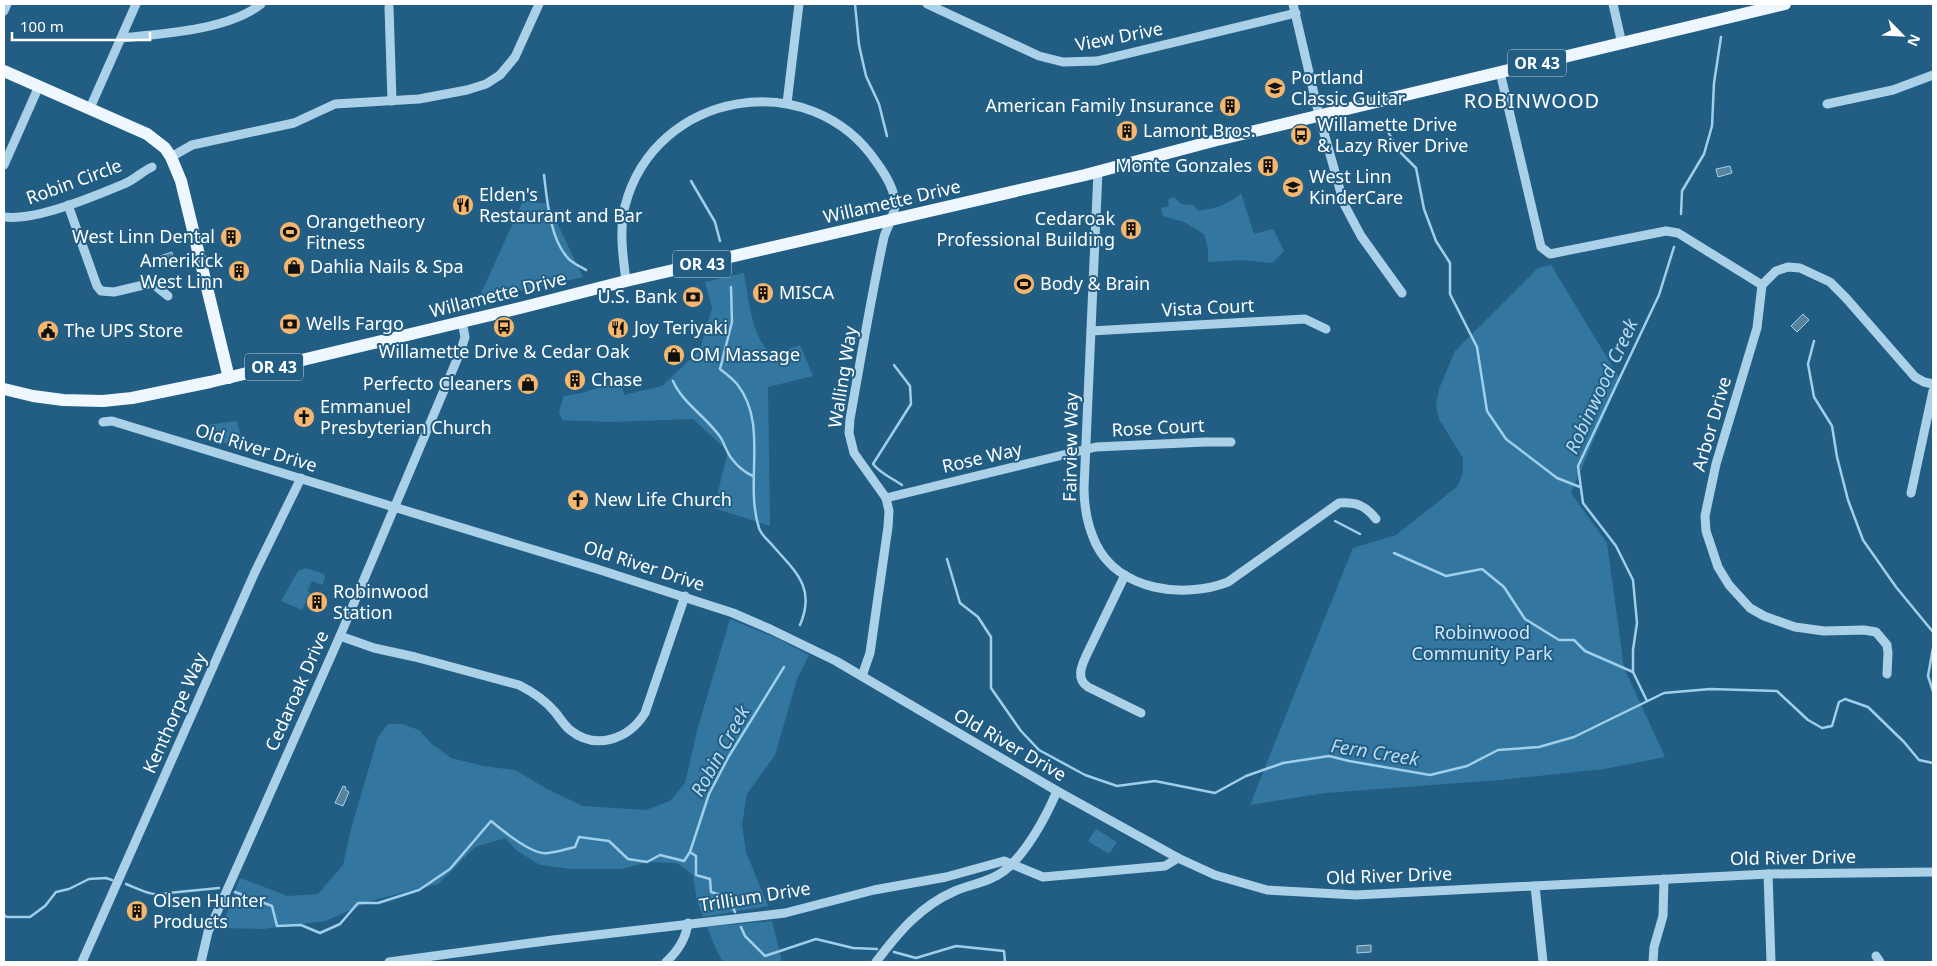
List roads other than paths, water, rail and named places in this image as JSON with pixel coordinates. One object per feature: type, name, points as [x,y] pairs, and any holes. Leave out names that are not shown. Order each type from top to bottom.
[{"type":"main road","name":"Willamette Drive","points":[[4,389],[32,396],[103,402],[148,396],[462,322],[626,281],[890,221],[1209,142],[1785,4]]},
{"type":"main road","points":[[4,71],[147,134],[172,157],[184,189],[229,378]]},
{"type":"street","points":[[4,10],[7,4]]},
{"type":"street","points":[[90,108],[136,4]]},
{"type":"street","points":[[121,38],[181,33],[235,18],[261,4]]},
{"type":"street","points":[[172,157],[192,145],[294,123],[335,104],[413,100],[476,88],[494,80],[515,57],[539,4]]},
{"type":"street","points":[[787,103],[799,4]]},
{"type":"street","name":"View Drive","points":[[927,4],[1039,56],[1063,62],[1097,61],[1296,13]]},
{"type":"street","points":[[1293,4],[1319,116],[1345,206],[1361,236],[1402,293]]},
{"type":"street","points":[[1613,4],[1622,44]]},
{"type":"street","points":[[389,7],[392,101]]},
{"type":"street","points":[[1500,72],[1541,247],[1550,254],[1666,231],[1678,233],[1762,286],[1776,271],[1788,267],[1800,268],[1830,282],[1915,377],[1933,384]]},
{"type":"street","points":[[1827,104],[1893,90],[1933,75]]},
{"type":"street","points":[[4,165],[39,86]]},
{"type":"street","name":"Walling Way","points":[[626,281],[622,250],[623,216],[640,171],[660,143],[694,118],[715,109],[747,102],[787,103],[827,118],[850,133],[866,148],[879,166],[891,190],[895,205],[884,236],[849,432],[851,444],[858,461],[886,498]]},
{"type":"street","name":"Robin Circle","points":[[4,217],[24,218],[68,205],[128,182],[152,167]]},
{"type":"street","name":"Fairview Way","points":[[1098,171],[1084,496],[1092,533],[1102,553],[1125,575],[1140,583],[1166,590],[1186,591],[1214,588],[1228,582],[1339,503],[1348,502],[1367,508],[1376,519]]},
{"type":"street","points":[[68,205],[100,291],[114,292],[152,283],[168,296]]},
{"type":"street","name":"Arbor Drive","points":[[1762,286],[1757,328],[1708,498],[1705,516],[1709,544],[1724,577],[1750,608],[1764,616],[1795,627],[1824,631],[1864,630],[1876,632],[1886,645],[1888,653],[1887,674]]},
{"type":"street","name":"Vista Court","points":[[1091,331],[1305,319],[1326,329]]},
{"type":"street","name":"Cedaroak Drive","points":[[201,962],[208,932],[340,636],[461,350],[465,337],[462,322]]},
{"type":"street","points":[[1911,493],[1933,391]]},
{"type":"street","name":"Old River Drive","points":[[103,422],[112,421],[396,507],[685,596],[755,622],[862,676],[1057,791],[1178,858],[1215,876],[1267,890],[1356,895],[1768,874],[1933,872]]},
{"type":"street","name":"Rose Court","points":[[1086,450],[1100,447],[1231,442]]},
{"type":"street","name":"Rose Way","points":[[886,498],[1086,450]]},
{"type":"street","name":"Kenthorpe Way","points":[[82,962],[255,572],[301,478]]},
{"type":"street","points":[[862,676],[870,653],[888,527],[886,498]]},
{"type":"street","points":[[1125,575],[1080,668],[1080,676],[1088,687],[1141,713]]},
{"type":"street","points":[[340,636],[374,648],[415,656],[519,685],[532,691],[546,702],[564,725],[575,734],[591,740],[607,740],[630,732],[645,713],[685,596]]},
{"type":"street","points":[[876,962],[903,928],[923,910],[945,896],[998,875],[1011,865],[1035,832],[1057,791]]},
{"type":"street","name":"Trillium Drive","points":[[388,962],[785,912],[874,890],[946,877],[1004,861],[1043,877],[1165,866],[1178,858]]},
{"type":"street","points":[[1768,874],[1771,962]]},
{"type":"street","points":[[1653,962],[1654,947],[1664,916],[1664,879]]},
{"type":"street","points":[[1535,886],[1543,962]]},
{"type":"street","points":[[666,962],[678,950],[686,937],[688,924]]},
{"type":"waterway","name":"Fern Creek","points":[[855,4],[859,45],[866,76],[879,104],[887,136]]},
{"type":"waterway","name":"Robinwood Creek","points":[[1681,214],[1682,191],[1704,154],[1712,126],[1714,83],[1721,37]]},
{"type":"waterway","points":[[1383,123],[1399,151],[1416,168],[1424,209],[1436,241],[1450,263],[1450,294],[1477,347],[1487,411],[1506,439],[1557,478],[1580,487]]},
{"type":"waterway","points":[[544,175],[550,218],[557,240],[569,259],[586,270]]},
{"type":"waterway","name":"Robin Creek","points":[[691,181],[715,222],[720,241]]},
{"type":"waterway","name":"Robinwood Creek","points":[[1647,701],[1633,672],[1633,650],[1637,623],[1633,580],[1616,546],[1583,503],[1578,466],[1659,295],[1674,247]]},
{"type":"waterway","name":"Robin Creek","points":[[731,287],[732,322],[720,369],[737,384],[747,400],[752,417],[754,435],[754,492],[759,528],[801,581],[806,601],[800,625]]},
{"type":"waterway","points":[[1814,341],[1808,364],[1814,397],[1832,426],[1837,457],[1848,500],[1863,540],[1896,587],[1933,632]]},
{"type":"waterway","name":"Fern Creek","points":[[894,365],[910,386],[911,404],[873,464],[902,485]]},
{"type":"waterway","points":[[673,381],[683,397],[715,430],[734,462],[753,476]]},
{"type":"waterway","points":[[1335,521],[1360,534]]},
{"type":"waterway","points":[[1394,553],[1446,576],[1482,569],[1504,587],[1525,619],[1559,640],[1574,640],[1585,651],[1633,672]]},
{"type":"waterway","name":"Fern Creek","points":[[947,559],[960,603],[978,617],[991,637],[991,688],[1021,731],[1039,750],[1085,775],[1117,786],[1155,781],[1215,793],[1246,776],[1283,763],[1329,756],[1430,775],[1467,766],[1498,750],[1539,747],[1574,737],[1664,693],[1710,689],[1777,691],[1808,720],[1822,728],[1832,726],[1839,702],[1845,699],[1868,707],[1904,742],[1919,760],[1933,763]]},
{"type":"waterway","points":[[1933,648],[1928,676],[1933,691]]},
{"type":"waterway","name":"Robin Creek","points":[[690,852],[709,794],[729,756],[784,667]]},
{"type":"waterway","points":[[235,892],[272,906],[277,926],[301,925],[320,933],[340,924],[358,903],[378,903],[419,890],[450,869],[491,821],[519,842],[542,853],[551,853],[575,847],[579,837],[609,841],[628,859],[647,862],[660,855],[684,861],[690,852],[696,856],[696,875],[710,879],[711,892],[728,897],[735,912]]},
{"type":"waterway","points":[[4,915],[7,917],[30,917],[45,906],[56,892],[69,889],[89,879],[106,878],[112,880]]},
{"type":"waterway","points":[[126,884],[157,894],[219,888]]},
{"type":"waterway","points":[[741,927],[745,936],[765,956],[816,939],[853,948],[877,949]]},
{"type":"waterway","points":[[894,952],[916,958],[956,946],[1004,951],[1005,962]]},
{"type":"place","name":"Portland Classic Guitar","points":[[1275,88]]},
{"type":"place","name":"American Family Insurance","points":[[1230,106]]},
{"type":"place","name":"Lamont Bros.","points":[[1127,131]]},
{"type":"place","name":"Willamette Drive & Lazy River Drive","points":[[1301,135]]},
{"type":"place","name":"Monte Gonzales","points":[[1268,166]]},
{"type":"place","name":"West Linn KinderCare","points":[[1293,187]]},
{"type":"place","name":"Elden's Restaurant and Bar","points":[[463,205]]},
{"type":"place","name":"Cedaroak Professional Building","points":[[1131,229]]},
{"type":"place","name":"Orangetheory Fitness","points":[[290,232]]},
{"type":"place","name":"West Linn Dental","points":[[231,237]]},
{"type":"place","name":"Dahlia Nails & Spa","points":[[294,267]]},
{"type":"place","name":"Amerikick West Linn","points":[[239,271]]},
{"type":"place","name":"Body & Brain","points":[[1024,284]]},
{"type":"place","name":"MISCA","points":[[763,293]]},
{"type":"place","name":"U.S. Bank","points":[[693,297]]},
{"type":"place","name":"Wells Fargo","points":[[290,324]]},
{"type":"place","name":"Willamette Drive & Cedar Oak","points":[[504,327]]},
{"type":"place","name":"Joy Teriyaki","points":[[618,328]]},
{"type":"place","name":"The UPS Store","points":[[48,331]]},
{"type":"place","name":"OM Massage","points":[[674,355]]},
{"type":"place","name":"Chase","points":[[575,380]]},
{"type":"place","name":"Perfecto Cleaners","points":[[528,384]]},
{"type":"place","name":"Emmanuel Presbyterian Church","points":[[304,417]]},
{"type":"place","name":"New Life Church","points":[[578,500]]},
{"type":"place","name":"Robinwood Station","points":[[317,602]]},
{"type":"place","name":"Olsen Hunter Products","points":[[137,911]]},
{"type":"district","name":"ROBINWOOD","points":[[1532,101]]},
{"type":"park label","name":"Robinwood Community Park","points":[[1482,643]]}]
